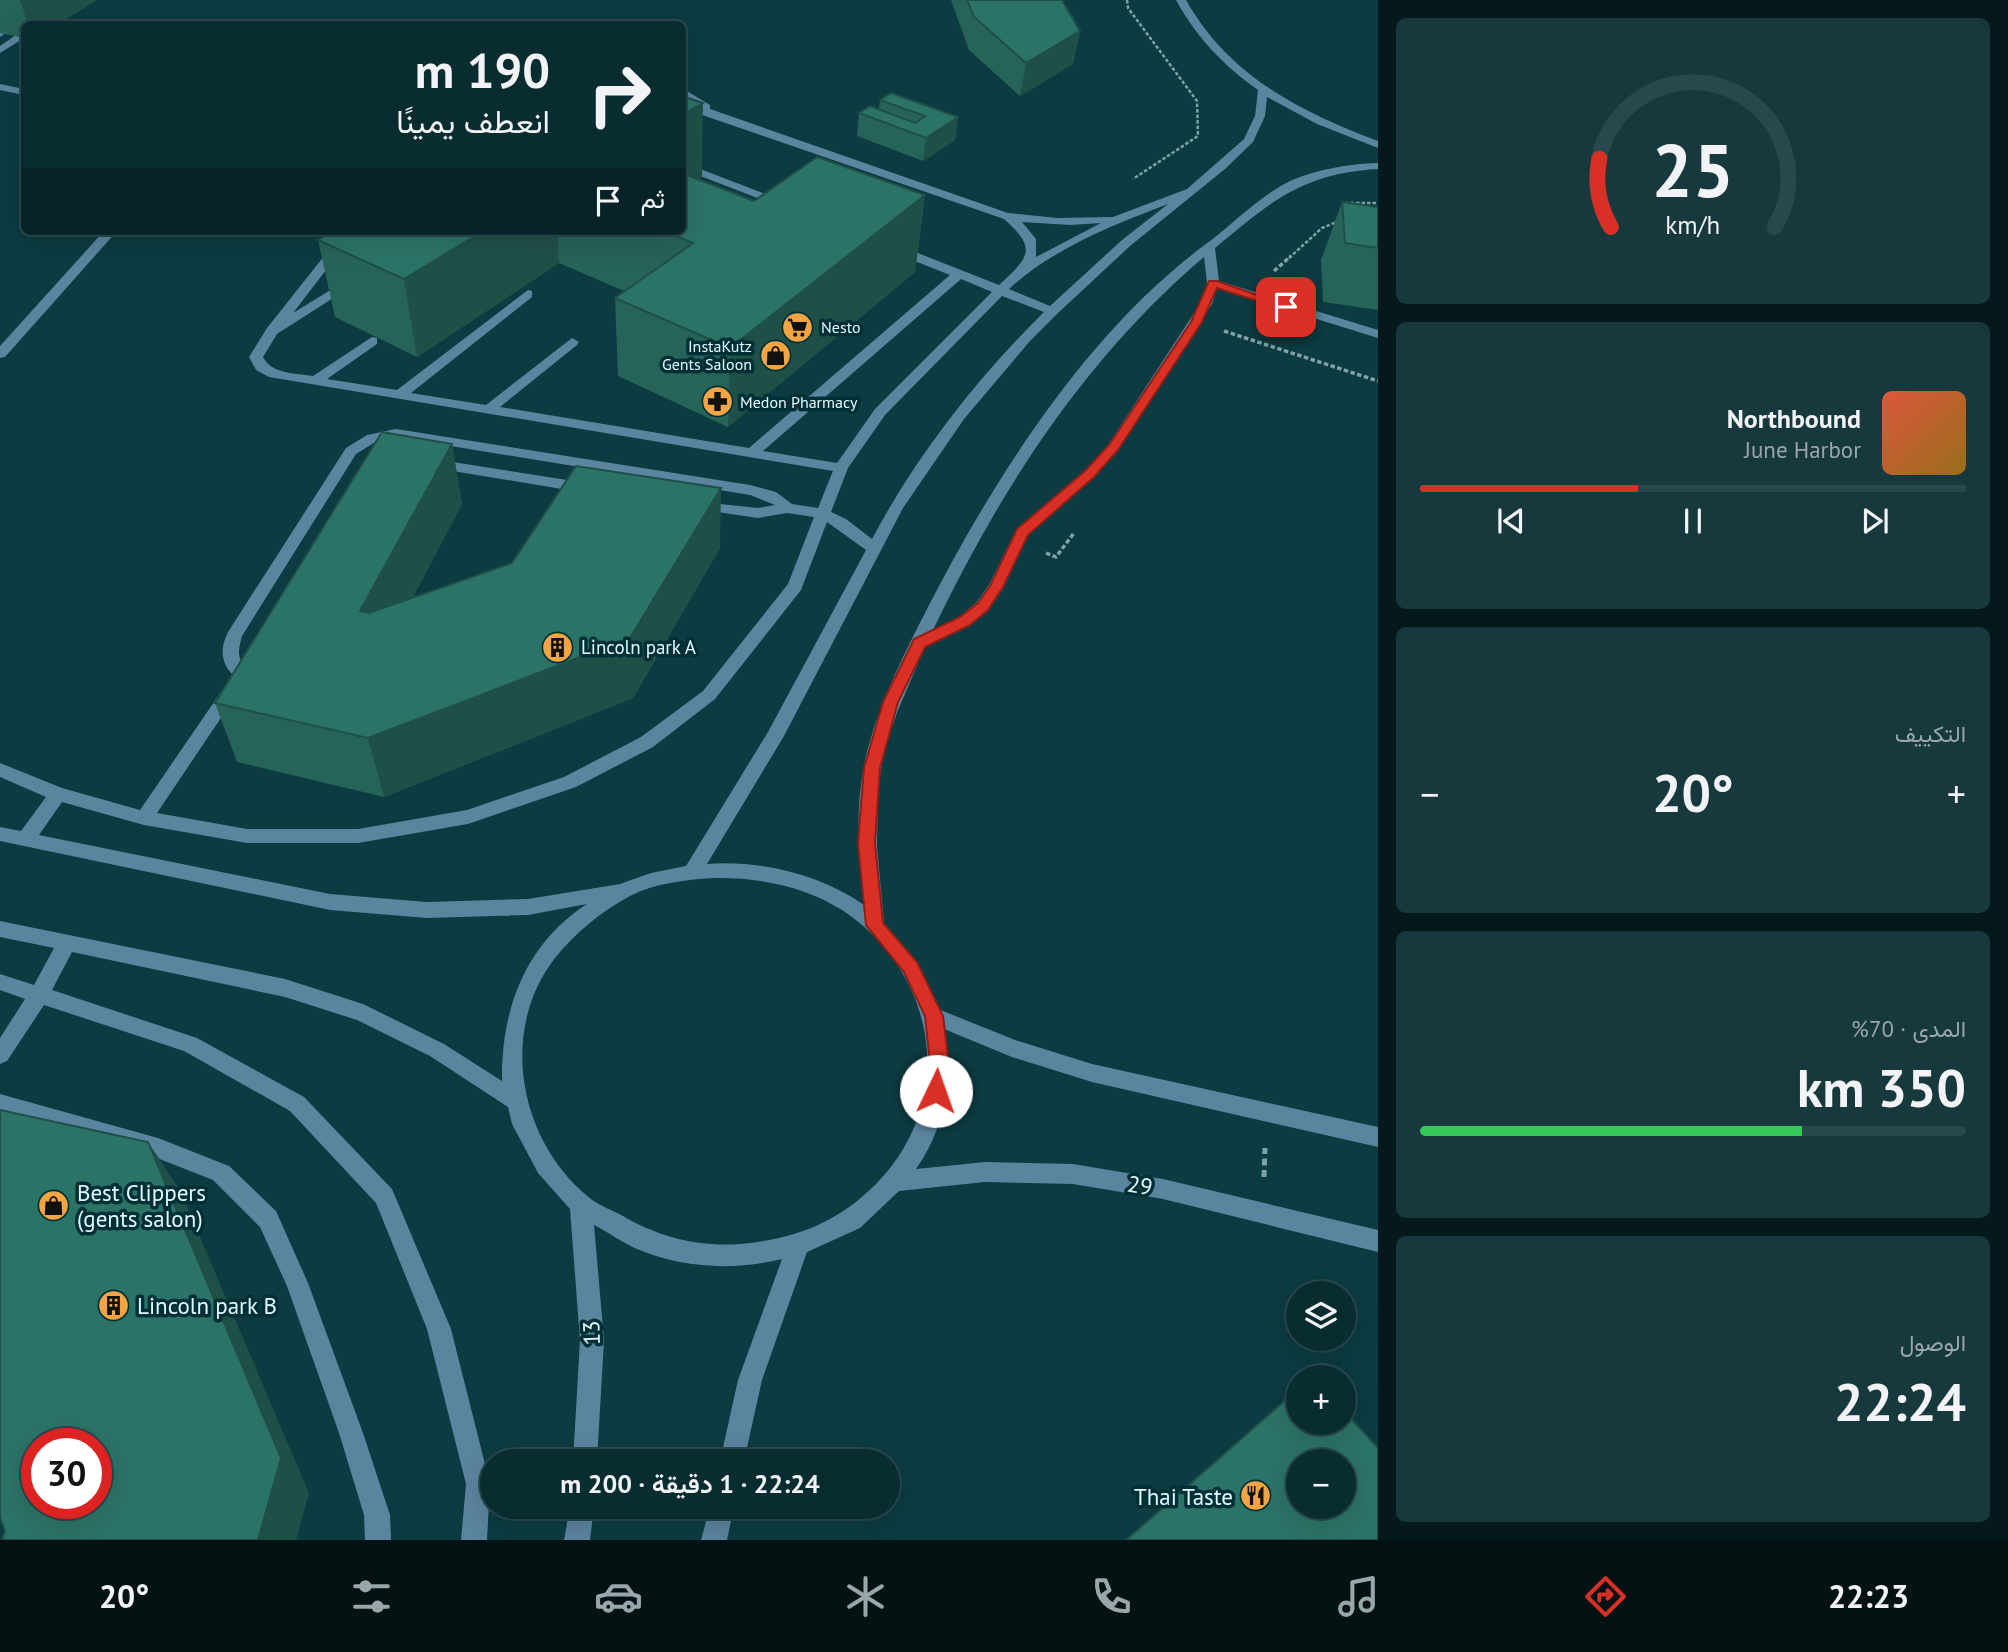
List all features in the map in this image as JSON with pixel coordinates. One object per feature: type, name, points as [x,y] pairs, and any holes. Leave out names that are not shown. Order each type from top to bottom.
[{"type":"street","points":[[1181,0],[1197,29],[1224,58],[1263,88],[1309,115],[1378,145]]},
{"type":"street","points":[[0,50],[20,37]]},
{"type":"street","points":[[0,87],[21,91]]},
{"type":"street","points":[[693,871],[775,736],[896,506],[959,416],[1025,338],[1052,311],[1126,243],[1221,167],[1249,140],[1260,116],[1263,88]]},
{"type":"street","points":[[686,94],[718,115]]},
{"type":"street","points":[[686,106],[1006,216],[1083,223],[1120,218]]},
{"type":"street","points":[[875,925],[866,843],[872,768],[891,702],[962,553],[1008,475],[1055,407],[1105,347],[1209,246],[1260,206],[1295,184],[1321,173],[1378,166]]},
{"type":"street","points":[[686,167],[796,210]]},
{"type":"street","points":[[0,770],[58,794],[144,818],[247,836],[358,836],[468,817],[570,782],[647,742],[709,695],[795,586],[841,468],[880,412],[1001,290],[1027,267],[1120,218],[1191,191]]},
{"type":"street","points":[[1006,216],[1023,227],[1032,240],[1034,254],[1027,267]]},
{"type":"street","points":[[0,354],[107,235]]},
{"type":"street","points":[[347,235],[272,331],[256,357],[261,367],[274,374],[841,468]]},
{"type":"street","points":[[883,244],[1052,311]]},
{"type":"street","points":[[919,643],[965,621],[983,606],[996,587],[1022,532],[1089,474],[1113,448],[1196,322],[1213,283],[1209,246]]},
{"type":"street","points":[[272,331],[366,274]]},
{"type":"street","points":[[753,452],[959,274]]},
{"type":"street","points":[[1213,283],[1378,334]]},
{"type":"street","points":[[400,395],[528,293]]},
{"type":"street","points":[[315,381],[372,341]]},
{"type":"street","points":[[489,409],[572,342]]},
{"type":"street","points":[[144,818],[245,668],[231,664],[230,651],[234,636],[351,451],[363,442],[379,435],[396,433],[750,490],[778,499],[787,508]]},
{"type":"street","points":[[440,466],[606,491]]},
{"type":"street","points":[[688,503],[758,513],[787,508],[822,514],[841,522],[873,548]]},
{"type":"street","points":[[26,839],[58,794]]},
{"type":"street","points":[[0,834],[330,902],[427,911],[528,907],[625,890],[693,871],[743,870],[790,879],[836,898],[875,925],[911,967],[934,1016],[940,1073],[929,1129],[897,1181],[853,1219],[798,1245],[722,1256],[646,1242],[581,1205],[537,1156],[513,1099],[511,1034],[531,974],[571,925],[625,890]]},
{"type":"street","points":[[0,929],[285,988],[363,1013],[437,1050],[513,1099]]},
{"type":"street","points":[[0,1055],[39,995],[66,944]]},
{"type":"street","points":[[0,982],[190,1044],[297,1104],[384,1196],[439,1329],[478,1484],[474,1540]]},
{"type":"street","points":[[934,1016],[1012,1048],[1092,1073],[1378,1137]]},
{"type":"street","points":[[0,1104],[158,1148],[221,1173],[268,1219],[297,1283],[351,1433],[377,1515],[378,1540]]},
{"type":"street","name":"29","points":[[897,1181],[985,1171],[1073,1174],[1163,1189],[1378,1241]]},
{"type":"street","name":"13","points":[[581,1205],[592,1340],[586,1449]]},
{"type":"street","points":[[735,1449],[750,1380],[798,1245]]},
{"type":"street","points":[[577,1540],[580,1519]]},
{"type":"street","points":[[714,1540],[719,1519]]},
{"type":"path","points":[[1127,0],[1128,8],[1197,101],[1198,136],[1120,187],[1149,207]]},
{"type":"path","points":[[1344,203],[1378,203]]},
{"type":"path","points":[[1333,223],[1345,224]]},
{"type":"path","points":[[1196,322],[1378,381]]},
{"type":"path","points":[[1262,1213],[1267,1112]]},
{"type":"building","points":[[967,0],[1062,0],[1080,31],[1026,63],[974,17]]},
{"type":"building","points":[[891,93],[958,117],[926,138],[859,113],[870,106],[915,123],[925,116],[880,100]]},
{"type":"building","points":[[686,97],[703,103],[686,113]]},
{"type":"building","points":[[817,157],[925,195],[730,348],[615,298],[693,243],[673,235],[686,235],[686,175],[754,201]]},
{"type":"building","points":[[1342,202],[1378,207],[1378,248],[1345,243]]},
{"type":"building","points":[[327,235],[476,235],[404,279],[318,240]]},
{"type":"building","points":[[382,432],[452,444],[360,611],[369,613],[512,563],[576,466],[721,488],[630,638],[368,738],[215,703]]},
{"type":"building","name":"Lincoln park B","points":[[0,1110],[148,1142],[281,1458],[258,1540],[2,1540],[5,1531],[0,1517]]},
{"type":"building","points":[[1286,1400],[1286,1435],[1356,1435],[1356,1424],[1378,1448],[1378,1540],[1126,1540]]},
{"type":"place","name":"Nesto","points":[[798,327]]},
{"type":"place","name":"InstaKutz Gents Saloon","points":[[775,355]]},
{"type":"place","name":"Medon Pharmacy","points":[[717,402]]},
{"type":"place","name":"Lincoln park A","points":[[558,647]]},
{"type":"place","name":"Best Clippers (gents salon)","points":[[54,1205]]},
{"type":"place","name":"Lincoln park B","points":[[114,1305]]},
{"type":"place","name":"Thai Taste","points":[[1256,1496]]},
{"type":"route","points":[[936,1091],[940,1073],[934,1016],[911,967],[875,925],[866,843],[872,768],[891,702],[919,643],[965,621],[983,606],[996,587],[1022,532],[1089,474],[1113,448],[1196,322],[1213,283],[1286,307]]}]
